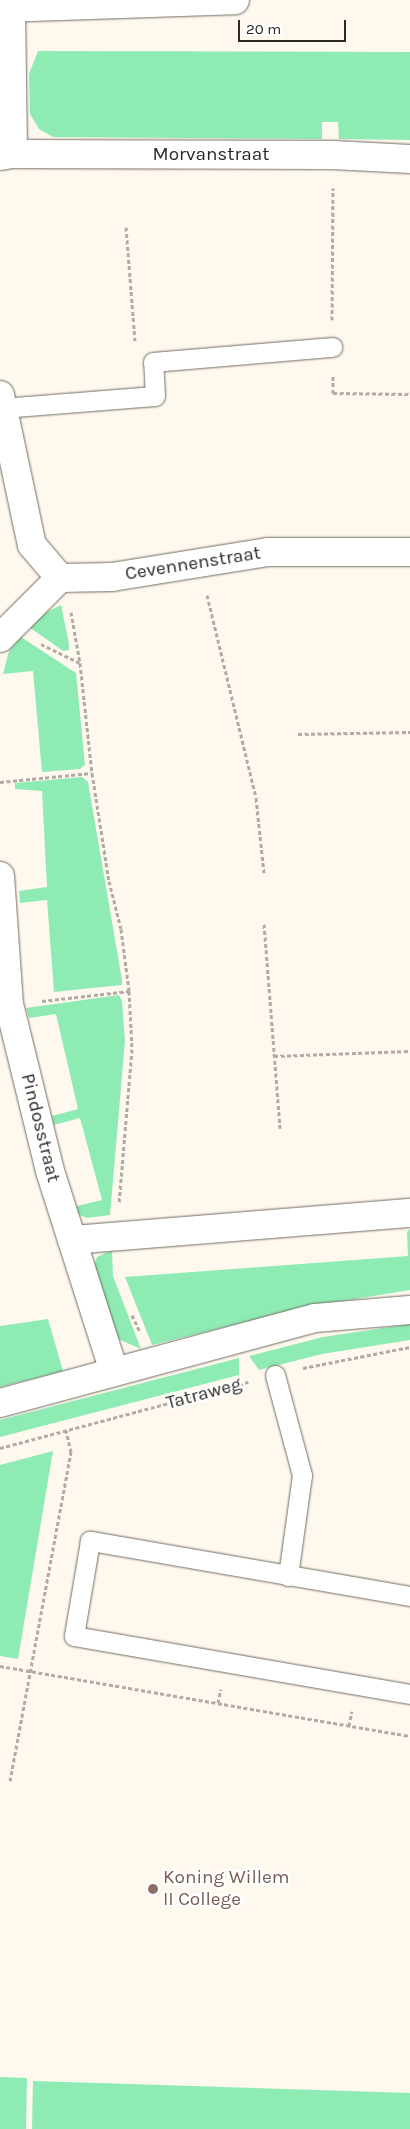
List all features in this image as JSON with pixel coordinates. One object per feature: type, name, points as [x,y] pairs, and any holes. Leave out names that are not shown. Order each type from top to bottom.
[{"type":"street","points":[[5,8],[235,0]]},
{"type":"street","name":"Morvanstraat","points":[[5,8],[6,155],[333,155],[410,159]]},
{"type":"street","points":[[1,402],[32,545],[60,578],[8,631]]},
{"type":"street","name":"Cevennenstraat","points":[[60,578],[112,576],[199,561],[268,552],[410,552]]},
{"type":"street","name":"Pindosstraat","points":[[0,876],[9,1004],[50,1171],[114,1372]]},
{"type":"street","points":[[72,1240],[410,1214]]},
{"type":"street","points":[[0,1403],[315,1318],[410,1310]]},
{"type":"lane","points":[[1,402],[155,396],[153,362],[332,347]]},
{"type":"lane","points":[[275,1375],[302,1475],[288,1576]]},
{"type":"lane","points":[[410,1596],[90,1541],[74,1636],[410,1694]]},
{"type":"path","points":[[333,155],[333,393],[410,394]]},
{"type":"path","points":[[126,227],[140,397]]},
{"type":"path","points":[[199,561],[256,798],[264,873]]},
{"type":"path","points":[[60,578],[71,613],[80,663],[92,773],[109,881],[121,929],[129,991],[132,1049],[118,1236]]},
{"type":"path","points":[[8,631],[80,663]]},
{"type":"path","points":[[298,734],[410,732]]},
{"type":"path","points":[[0,782],[92,773]]},
{"type":"path","points":[[264,924],[280,1128]]},
{"type":"path","points":[[9,1004],[129,991]]},
{"type":"path","points":[[274,1056],[410,1051]]},
{"type":"path","points":[[129,1307],[155,1362]]},
{"type":"path","name":"Tatraweg","points":[[0,1448],[325,1362],[410,1347]]},
{"type":"path","points":[[10,1781],[71,1452],[66,1431]]},
{"type":"path","points":[[0,1666],[410,1736]]},
{"type":"green space","points":[[38,51],[410,52],[410,140],[339,139],[338,122],[322,122],[322,139],[53,137],[39,129],[30,114],[29,74]]},
{"type":"green space","points":[[61,605],[69,644],[69,650],[63,651],[29,627],[45,613]]},
{"type":"green space","points":[[21,637],[76,673],[85,765],[80,769],[42,772],[33,671],[3,674],[9,651]]},
{"type":"green space","points":[[82,777],[88,782],[122,985],[54,992],[47,900],[20,903],[19,891],[47,887],[42,791],[15,789],[15,783]]},
{"type":"green space","points":[[119,995],[122,1001],[125,1041],[110,1215],[87,1218],[77,1214],[73,1207],[102,1200],[80,1118],[54,1125],[52,1116],[78,1109],[56,1014],[29,1018],[26,1008]]},
{"type":"green space","points":[[410,1229],[410,1290],[301,1308],[152,1345],[125,1277],[408,1256],[407,1232]]},
{"type":"green space","points":[[112,1250],[113,1276],[141,1349],[118,1339],[93,1269],[97,1257]]},
{"type":"green space","points":[[48,1319],[63,1371],[0,1387],[0,1326]]},
{"type":"green space","points":[[410,1324],[410,1340],[322,1354],[259,1370],[249,1356],[323,1337]]},
{"type":"green space","points":[[239,1358],[239,1375],[0,1437],[0,1420]]},
{"type":"green space","points":[[53,1451],[18,1659],[0,1656],[0,1465]]},
{"type":"green space","points":[[0,2077],[27,2078],[26,2129],[0,2129]]},
{"type":"green space","points":[[33,2081],[410,2093],[410,2129],[32,2129]]},
{"type":"place","name":"Koning Willem II College","points":[[153,1889]]}]
